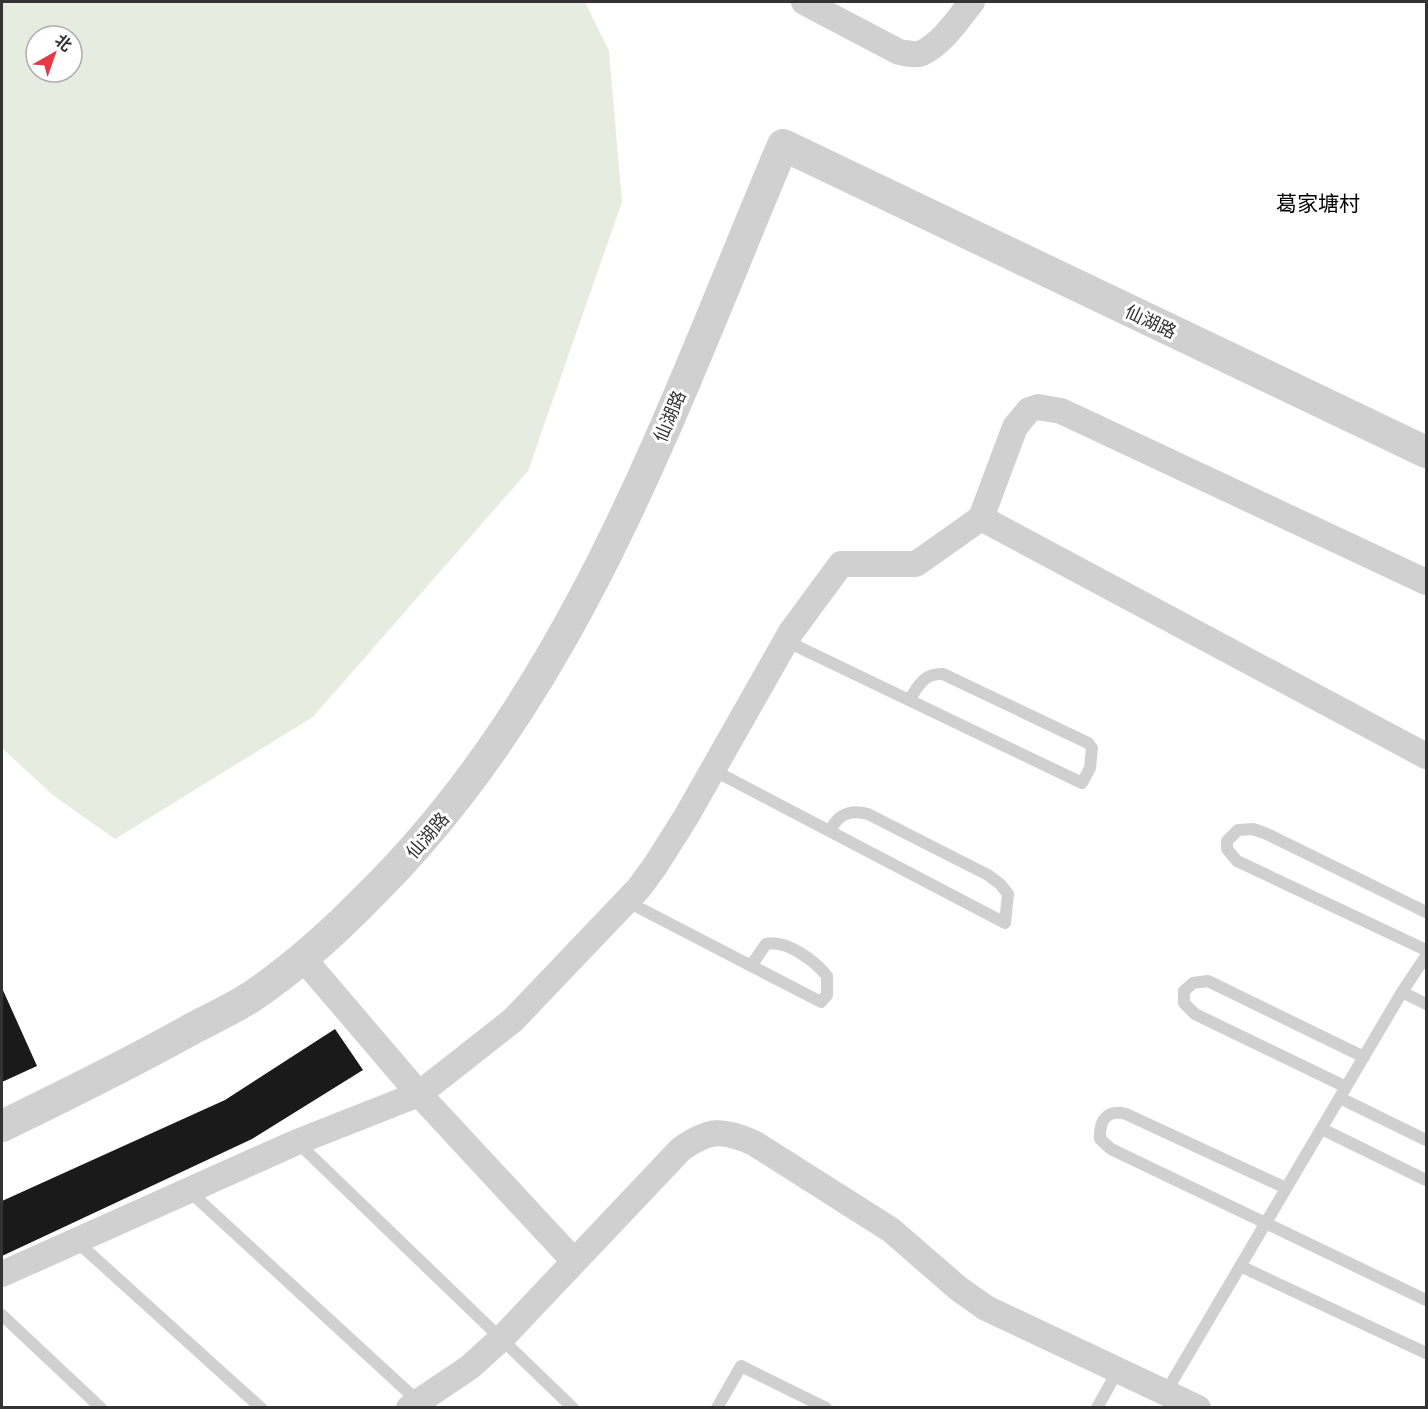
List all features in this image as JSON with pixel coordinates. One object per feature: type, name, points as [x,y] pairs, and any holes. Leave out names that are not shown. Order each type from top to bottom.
[{"type":"street","points":[[804,2],[898,52],[910,54],[922,53],[948,32],[972,2]]},
{"type":"street","name":"仙湖路","points":[[2,1126],[123,1067],[251,996],[333,932],[403,863],[455,802],[504,736],[571,623],[651,459],[783,145],[1426,452]]},
{"type":"street","points":[[2,1274],[297,1142],[418,1094],[513,1020],[626,901],[655,866],[713,770],[786,641],[841,564],[916,564],[981,518],[1015,427],[1029,410],[1046,407],[1072,416],[1426,582]]},
{"type":"street","points":[[981,518],[1426,756]]},
{"type":"street","points":[[302,957],[418,1094],[574,1261]]},
{"type":"street","points":[[418,1406],[470,1367],[502,1338],[681,1149],[698,1137],[717,1132],[734,1134],[754,1143],[891,1230],[959,1289],[986,1308],[1198,1407]]},
{"type":"lane","points":[[786,641],[1082,783],[1090,768],[1092,748],[1088,743],[943,674],[933,673],[923,678],[909,700]]},
{"type":"lane","points":[[713,770],[1005,923],[1008,894],[988,875],[868,814],[854,810],[846,813],[834,823],[830,831]]},
{"type":"lane","points":[[1426,912],[1253,829],[1238,830],[1227,841],[1227,849],[1237,861],[1426,950]]},
{"type":"lane","points":[[626,901],[751,966],[821,1002],[826,995],[827,976],[821,968],[774,942],[766,944],[751,966]]},
{"type":"lane","points":[[1166,1392],[1402,992],[1426,956]]},
{"type":"lane","points":[[1364,1057],[1208,981],[1192,983],[1184,991],[1184,1003],[1187,1009],[1426,1140]]},
{"type":"lane","points":[[1402,992],[1426,1004]]},
{"type":"lane","points":[[1286,1188],[1126,1114],[1116,1111],[1103,1118],[1100,1139],[1111,1149],[1426,1300]]},
{"type":"lane","points":[[1322,1129],[1426,1180]]},
{"type":"lane","points":[[297,1142],[573,1407]]},
{"type":"lane","points":[[188,1190],[418,1406]]},
{"type":"lane","points":[[74,1240],[261,1407]]},
{"type":"lane","points":[[1240,1266],[1426,1353]]},
{"type":"lane","points":[[2,1315],[101,1407]]},
{"type":"lane","points":[[717,1407],[741,1366],[826,1407]]},
{"type":"lane","points":[[1097,1407],[1118,1370]]},
{"type":"shaded area","points":[[2,2],[585,2],[609,51],[622,202],[528,471],[313,717],[115,839],[54,796],[2,748]]},
{"type":"building","points":[[2,988],[37,1066],[2,1082]]},
{"type":"building","points":[[335,1029],[363,1070],[252,1139],[2,1256],[2,1201],[225,1100]]},
{"type":"district","name":"葛家塘村","points":[[1318,202]]}]
